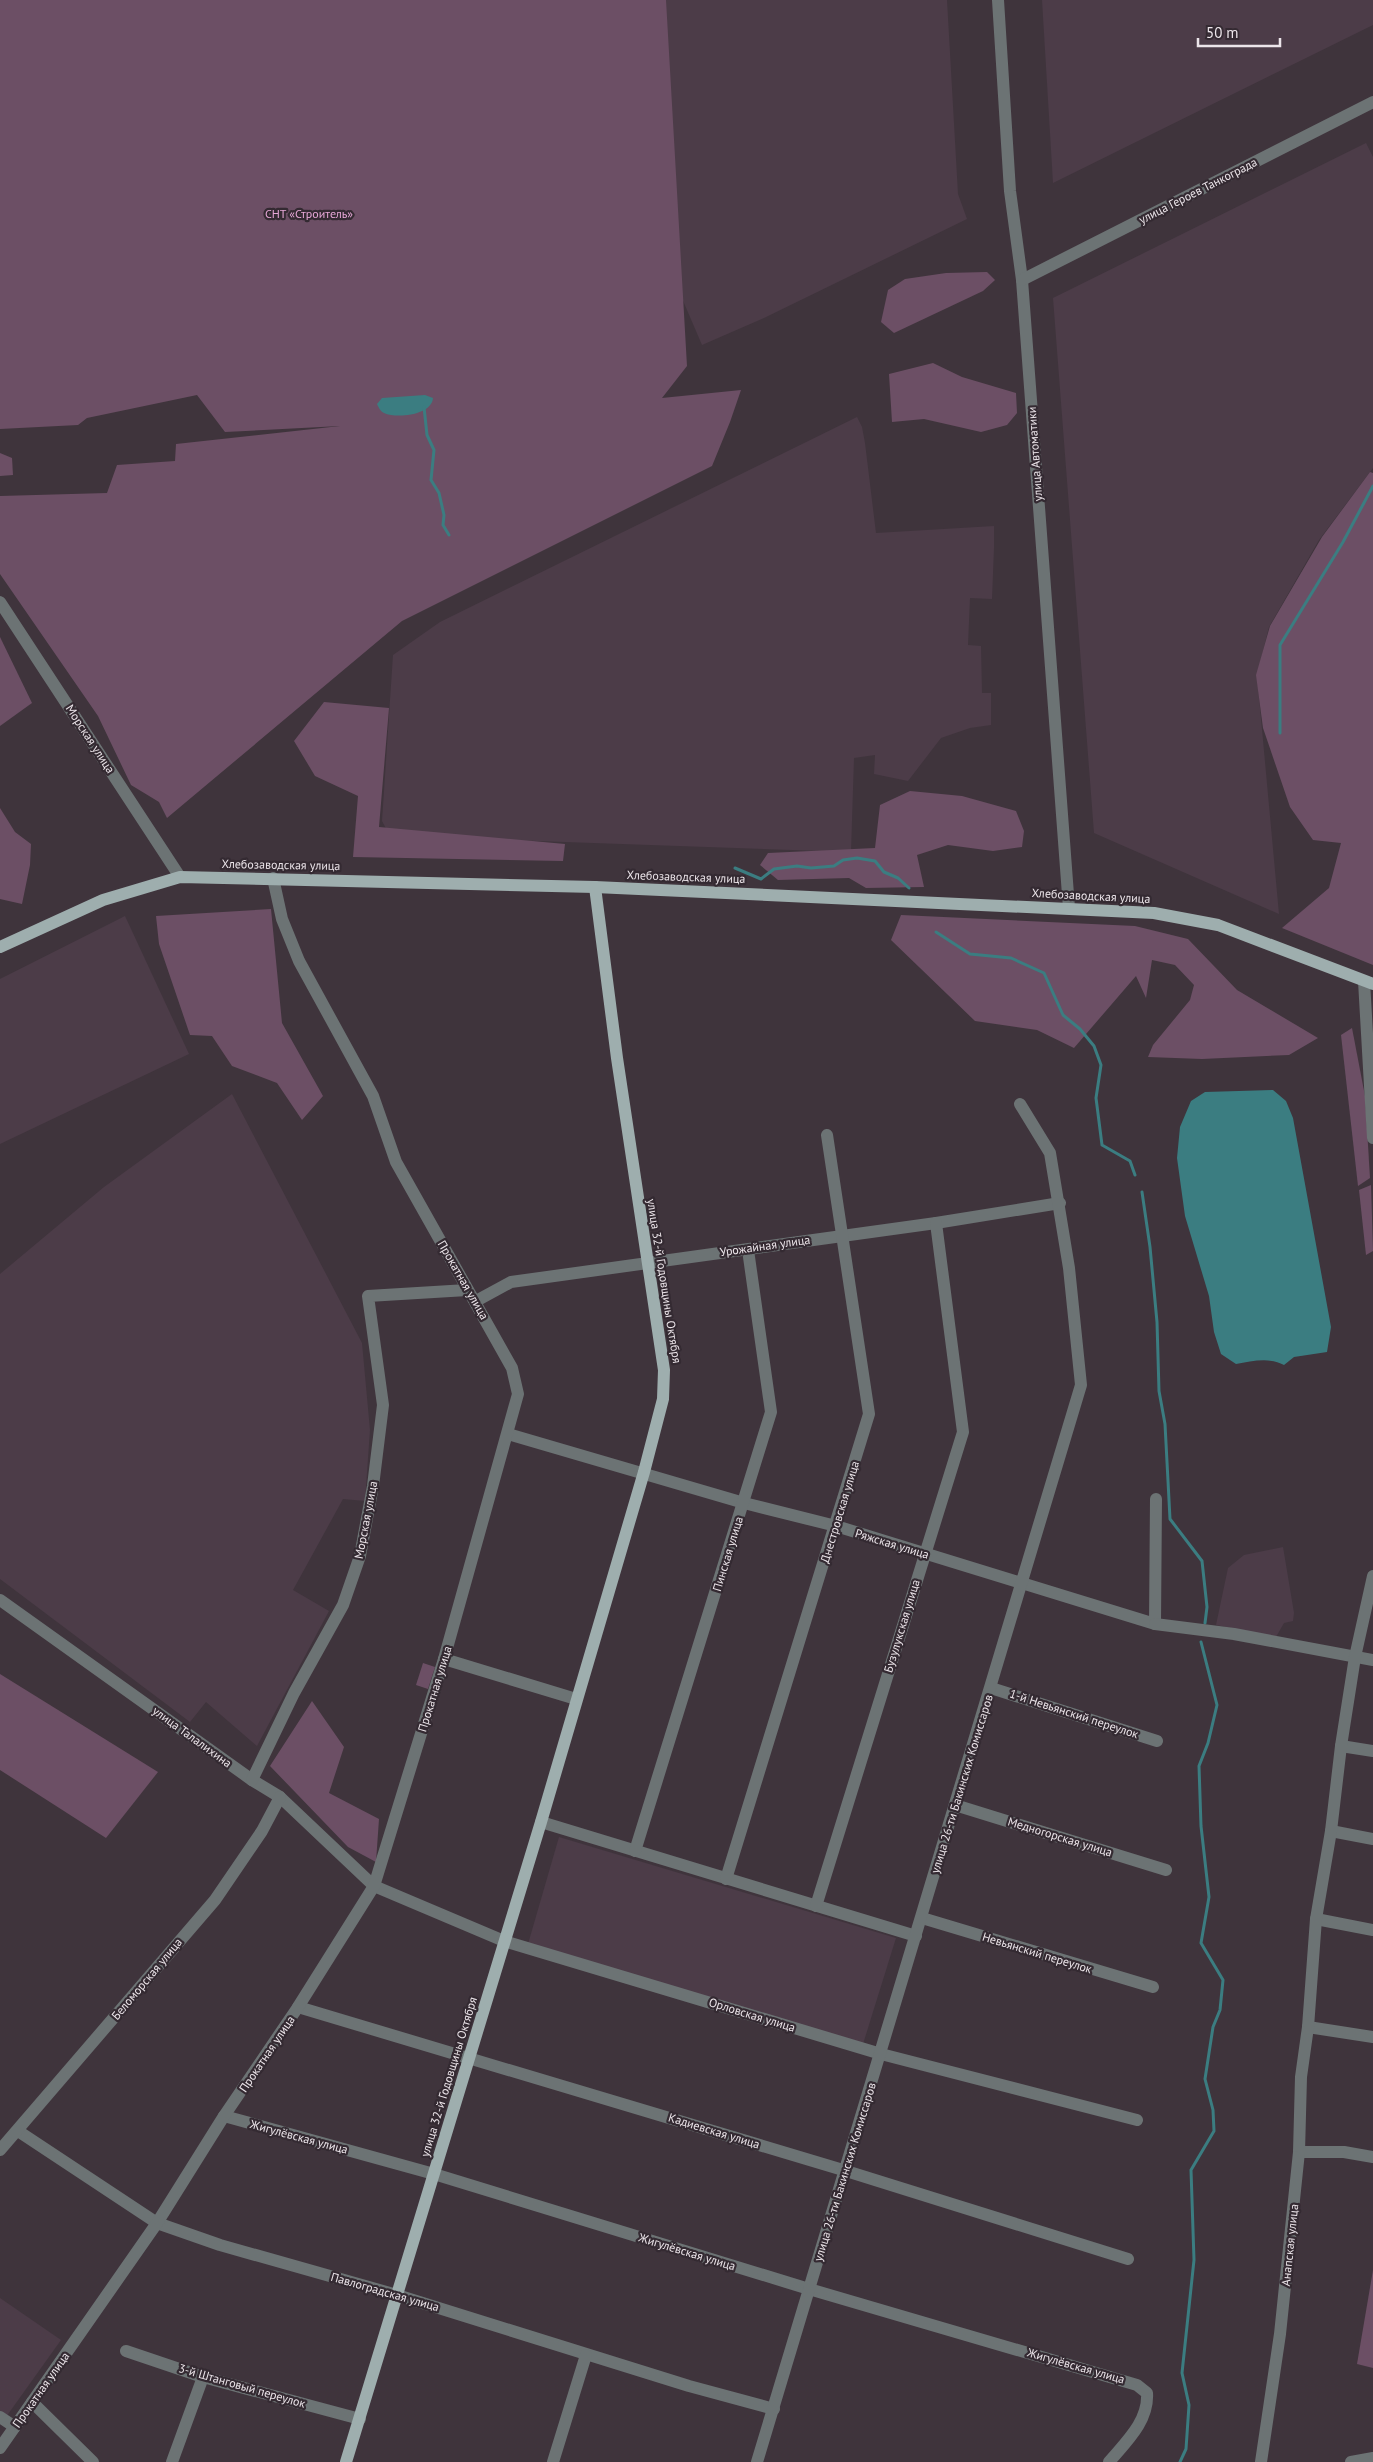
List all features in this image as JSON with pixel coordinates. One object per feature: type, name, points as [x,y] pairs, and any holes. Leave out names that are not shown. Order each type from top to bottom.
[{"type":"main road","name":"Хлебозаводская улица","points":[[0,947],[102,900],[180,877],[274,878],[595,887],[1154,913],[1218,925],[1369,982]]},
{"type":"main road","name":"улица 32-й Годовщины Октября","points":[[346,2462],[541,1822],[644,1472],[663,1399],[664,1370],[647,1262],[595,887]]},
{"type":"street","name":"улица Автоматики","points":[[998,0],[1010,191],[1022,280],[1069,908]]},
{"type":"street","name":"улица Героев Танкограда","points":[[1022,280],[1373,102]]},
{"type":"street","name":"Морская улица","points":[[0,602],[180,877]]},
{"type":"street","name":"Прокатная улица","points":[[0,2448],[157,2222],[224,2116],[298,2007],[374,1886],[444,1659],[518,1394],[512,1368],[476,1301],[467,1290],[396,1162],[374,1096],[299,961],[282,918],[274,878]]},
{"type":"street","points":[[1369,982],[1373,1138]]},
{"type":"street","name":"улица 26-ти Бакинских Комиссаров","points":[[757,2462],[843,2170],[881,2054],[1081,1385],[1069,1268],[1060,1203],[1050,1153],[1020,1104]]},
{"type":"street","name":"Днестровская улица","points":[[726,1879],[869,1414],[827,1135]]},
{"type":"street","name":"Урожайная улица","points":[[476,1301],[511,1282],[936,1223],[1060,1203]]},
{"type":"street","name":"Бузулукская улица","points":[[816,1906],[962,1432],[936,1223]]},
{"type":"street","name":"Пинская улица","points":[[635,1851],[771,1412],[748,1250]]},
{"type":"street","name":"Морская улица","points":[[252,1780],[294,1693],[342,1605],[360,1556],[373,1486],[383,1405],[368,1296],[467,1290]]},
{"type":"street","name":"Ряжская улица","points":[[508,1434],[644,1472],[744,1503],[836,1526],[1155,1624],[1234,1634],[1355,1657]]},
{"type":"street","points":[[1155,1624],[1156,1499]]},
{"type":"street","name":"Анапская улица","points":[[1261,2462],[1280,2334],[1299,2152],[1302,2077],[1316,1919],[1331,1831],[1340,1746],[1355,1657],[1373,1576]]},
{"type":"street","name":"улица Талалихина","points":[[0,1600],[252,1780],[280,1797],[374,1886]]},
{"type":"street","points":[[1355,1657],[1373,1660]]},
{"type":"street","points":[[444,1659],[576,1699]]},
{"type":"street","name":"1-й Невьянский переулок","points":[[991,1688],[1157,1741]]},
{"type":"street","points":[[1340,1746],[1373,1751]]},
{"type":"street","name":"Беломорская улица","points":[[0,2150],[215,1900],[262,1831],[280,1797]]},
{"type":"street","name":"Медногорская улица","points":[[955,1805],[1166,1870]]},
{"type":"street","points":[[541,1822],[916,1936]]},
{"type":"street","points":[[1331,1831],[1373,1839]]},
{"type":"street","name":"Орловская улица","points":[[374,1886],[504,1941],[881,2054],[1137,2120]]},
{"type":"street","name":"Невьянский переулок","points":[[922,1918],[1153,1987]]},
{"type":"street","points":[[1316,1919],[1373,1930]]},
{"type":"street","name":"Кадиевская улица","points":[[298,2007],[843,2170],[1128,2259]]},
{"type":"street","points":[[1308,2026],[1373,2037]]},
{"type":"street","name":"Жигулёвская улица","points":[[224,2116],[434,2174],[809,2289],[1137,2385],[1148,2393],[1148,2406],[1140,2424],[1109,2462]]},
{"type":"street","name":"Павлоградская улица","points":[[18,2131],[157,2222],[220,2244],[397,2295],[586,2355],[774,2409]]},
{"type":"street","points":[[1299,2152],[1344,2152],[1373,2157]]},
{"type":"street","name":"3-й Штанговый переулок","points":[[126,2351],[203,2376],[360,2419]]},
{"type":"street","points":[[553,2462],[586,2355]]},
{"type":"street","points":[[172,2462],[203,2376]]},
{"type":"street","points":[[32,2402],[93,2462]]},
{"type":"street","points":[[0,2417],[15,2427]]},
{"type":"street","points":[[1351,2462],[1373,2458]]},
{"type":"shaded area","points":[[664,0],[947,0],[958,194],[967,219],[764,318],[702,345],[678,289]]},
{"type":"shaded area","points":[[1042,0],[1373,0],[1373,25],[1053,183]]},
{"type":"shaded area","points":[[1366,143],[1373,157],[1373,468],[1319,540],[1269,627],[1257,675],[1279,914],[1094,833],[1053,298]]},
{"type":"shaded area","points":[[857,417],[862,427],[865,443],[876,533],[994,526],[994,548],[992,599],[970,598],[968,645],[981,646],[982,693],[991,693],[991,725],[970,728],[941,738],[908,781],[874,774],[875,755],[854,758],[851,852],[390,836],[382,821],[393,655],[440,622]]},
{"type":"shaded area","points":[[125,916],[189,1054],[0,1144],[0,979]]},
{"type":"shaded area","points":[[232,1094],[362,1343],[370,1430],[365,1501],[343,1499],[293,1590],[329,1611],[257,1746],[206,1702],[190,1722],[0,1579],[0,1274],[104,1187]]},
{"type":"shaded area","points":[[1283,1547],[1294,1613],[1293,1621],[1284,1623],[1276,1637],[1216,1625],[1228,1568],[1244,1555]]},
{"type":"shaded area","points":[[559,1837],[896,1938],[863,2044],[528,1944]]},
{"type":"shaded area","points":[[0,2298],[61,2340],[6,2417],[0,2412]]},
{"type":"green space","name":"СНТ «Строитель»","points":[[0,0],[666,0],[687,366],[662,398],[741,390],[712,466],[402,621],[167,818],[159,802],[131,785],[98,716],[0,574],[0,496],[107,493],[117,465],[175,461],[176,444],[340,426],[225,432],[197,395],[87,418],[78,425],[0,429]]},
{"type":"green space","points":[[987,272],[995,280],[983,291],[894,333],[881,322],[888,290],[905,279],[946,273]]},
{"type":"green space","points":[[933,363],[962,377],[1016,393],[1017,413],[1007,425],[981,432],[924,419],[892,422],[889,374]]},
{"type":"green space","points":[[0,453],[12,458],[13,475],[0,476]]},
{"type":"green space","points":[[1370,472],[1373,473],[1373,965],[1282,928],[1329,888],[1341,843],[1313,840],[1290,807],[1263,728],[1256,675],[1270,626],[1322,537]]},
{"type":"green space","points":[[0,637],[32,703],[0,726]]},
{"type":"green space","points":[[324,702],[389,708],[379,827],[565,844],[563,861],[353,857],[358,796],[315,776],[294,741]]},
{"type":"green space","points":[[910,791],[962,796],[1016,811],[1024,831],[1022,847],[993,851],[948,845],[917,855],[924,887],[866,888],[849,878],[778,880],[760,865],[768,853],[875,848],[880,805]]},
{"type":"green space","points":[[0,808],[15,832],[31,844],[30,865],[22,904],[0,899]]},
{"type":"green space","points":[[271,909],[282,1023],[323,1096],[302,1120],[277,1083],[232,1066],[212,1036],[190,1035],[159,944],[156,916]]},
{"type":"green space","points":[[901,915],[1135,926],[1188,939],[1237,990],[1318,1038],[1289,1055],[1202,1059],[1148,1057],[1153,1045],[1190,1000],[1194,985],[1175,965],[1152,960],[1146,998],[1136,976],[1074,1048],[1037,1030],[975,1021],[891,940]]},
{"type":"green space","points":[[1352,1028],[1365,1096],[1370,1178],[1358,1186],[1341,1035]]},
{"type":"green space","points":[[1371,1185],[1373,1251],[1366,1255],[1359,1190]]},
{"type":"green space","points":[[423,1663],[435,1667],[428,1689],[416,1685]]},
{"type":"green space","points":[[0,1674],[158,1772],[106,1838],[0,1770]]},
{"type":"green space","points":[[312,1701],[344,1747],[329,1793],[379,1819],[376,1862],[348,1847],[270,1766]]},
{"type":"green space","points":[[1373,2270],[1373,2368],[1357,2364]]},
{"type":"water","points":[[425,395],[433,398],[431,404],[420,412],[413,414],[390,415],[384,413],[377,404],[382,398]]},
{"type":"water","points":[[1273,1090],[1286,1101],[1293,1118],[1331,1327],[1327,1352],[1294,1357],[1284,1365],[1267,1360],[1236,1364],[1221,1354],[1214,1332],[1209,1296],[1185,1216],[1177,1158],[1180,1127],[1191,1101],[1205,1092]]},
{"type":"waterway","points":[[424,407],[427,435],[434,450],[431,480],[439,493],[444,515],[443,525],[449,535]]},
{"type":"waterway","points":[[1280,733],[1280,645],[1343,542],[1373,486]]},
{"type":"waterway","points":[[735,868],[761,879],[774,869],[797,866],[811,868],[834,866],[843,860],[857,858],[875,861],[884,872],[898,878],[909,888]]},
{"type":"waterway","points":[[936,932],[970,954],[1011,958],[1044,973],[1063,1015],[1080,1029],[1094,1046],[1101,1065],[1096,1098],[1102,1145],[1130,1161],[1135,1175]]},
{"type":"waterway","points":[[1142,1192],[1150,1247],[1157,1322],[1159,1391],[1165,1424],[1170,1519],[1202,1561],[1207,1607],[1205,1623]]},
{"type":"waterway","points":[[1180,2462],[1186,2449],[1189,2405],[1182,2373],[1194,2260],[1191,2170],[1214,2131],[1213,2110],[1205,2079],[1213,2027],[1220,2010],[1223,1980],[1201,1943],[1209,1897],[1201,1826],[1199,1766],[1208,1743],[1217,1705],[1201,1642]]}]
